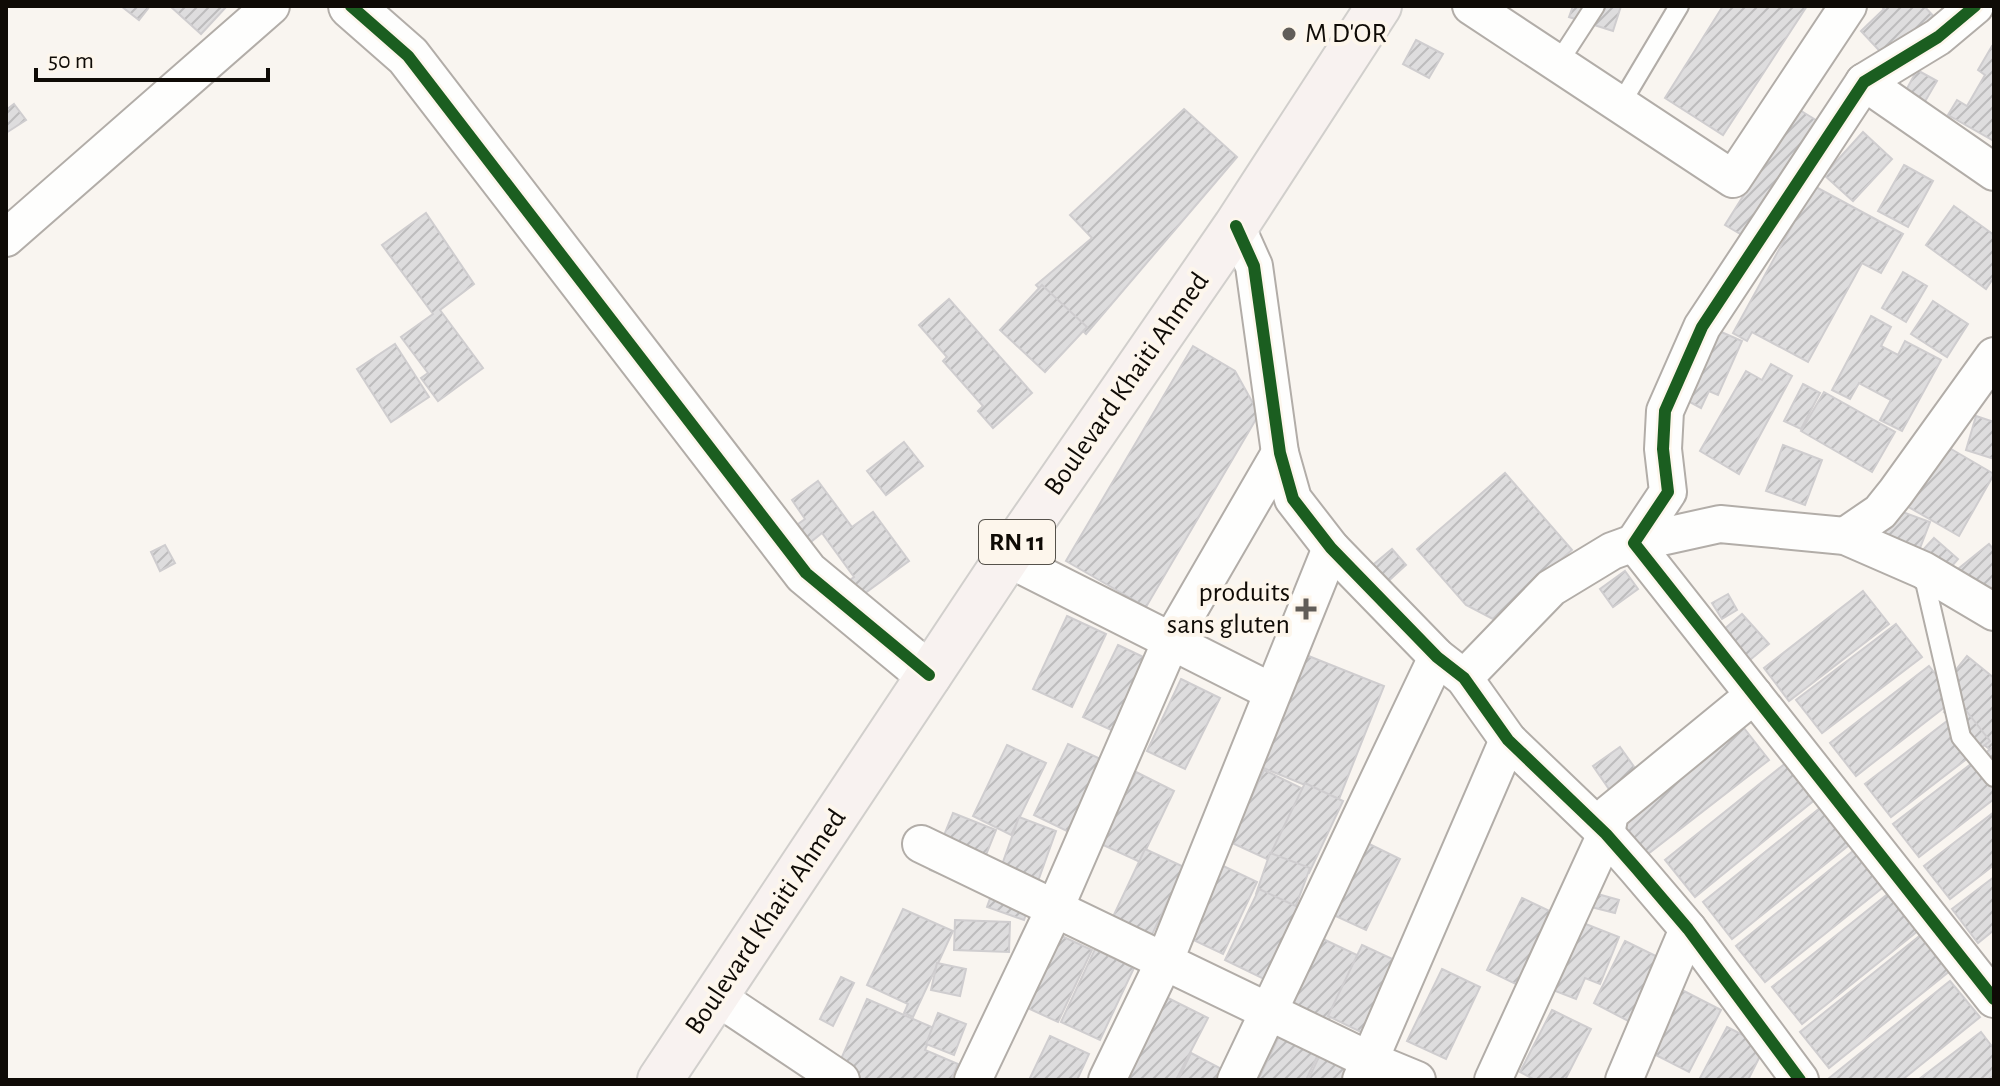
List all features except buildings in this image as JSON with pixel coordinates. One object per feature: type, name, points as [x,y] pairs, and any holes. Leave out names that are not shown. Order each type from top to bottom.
[{"type":"highway","name":"Boulevard Khaiti Ahmed","points":[[660,1080],[1007,558],[1236,226],[1379,6]]},
{"type":"street","points":[[6,238],[271,6]]},
{"type":"street","points":[[351,6],[408,56],[806,573],[929,675]]},
{"type":"street","points":[[1471,6],[1733,179],[1848,6]]},
{"type":"street","points":[[1634,543],[1668,492],[1663,449],[1665,411],[1702,327],[1864,82],[1938,37],[1975,6]]},
{"type":"street","points":[[1864,82],[1994,172]]},
{"type":"street","points":[[1236,226],[1254,266],[1280,453],[1293,499],[1331,548],[1450,667],[1508,740],[1606,834],[1688,929],[1768,1064],[1800,1080]]},
{"type":"street","points":[[1845,536],[1880,512],[1994,356]]},
{"type":"street","points":[[973,1080],[1055,908],[1171,641],[1280,453]]},
{"type":"street","points":[[1236,1080],[1269,1011],[1450,667],[1551,588],[1612,551],[1634,543],[1720,524],[1845,536],[1923,570],[1994,612]]},
{"type":"street","points":[[1634,543],[1994,999]]},
{"type":"street","points":[[1107,1080],[1165,960],[1331,548]]},
{"type":"street","points":[[1007,558],[1272,692]]},
{"type":"street","points":[[1493,1080],[1606,834],[1610,813],[1754,695]]},
{"type":"street","points":[[1366,1070],[1508,740]]},
{"type":"street","points":[[921,844],[1269,1011],[1366,1070],[1417,1080]]},
{"type":"street","points":[[1624,1080],[1688,929]]},
{"type":"street","points":[[717,997],[841,1080]]},
{"type":"lane","points":[[1558,63],[1595,6]]},
{"type":"lane","points":[[1620,105],[1679,6]]},
{"type":"lane","points":[[1923,570],[1961,737],[1994,777]]},
{"type":"cycle path","points":[[351,6],[408,56],[806,573],[929,675]]},
{"type":"cycle path","points":[[1975,6],[1938,37],[1864,82],[1702,327],[1665,411],[1663,449],[1668,492],[1634,543],[1994,999]]},
{"type":"cycle path","points":[[1236,226],[1254,266],[1280,453],[1293,499],[1331,548],[1437,657],[1464,678],[1508,740],[1606,834],[1636,868],[1688,929],[1800,1080]]},
{"type":"place","name":"M D'OR","points":[[1289,34]]},
{"type":"place","name":"produits sans gluten","points":[[1306,609]]}]
